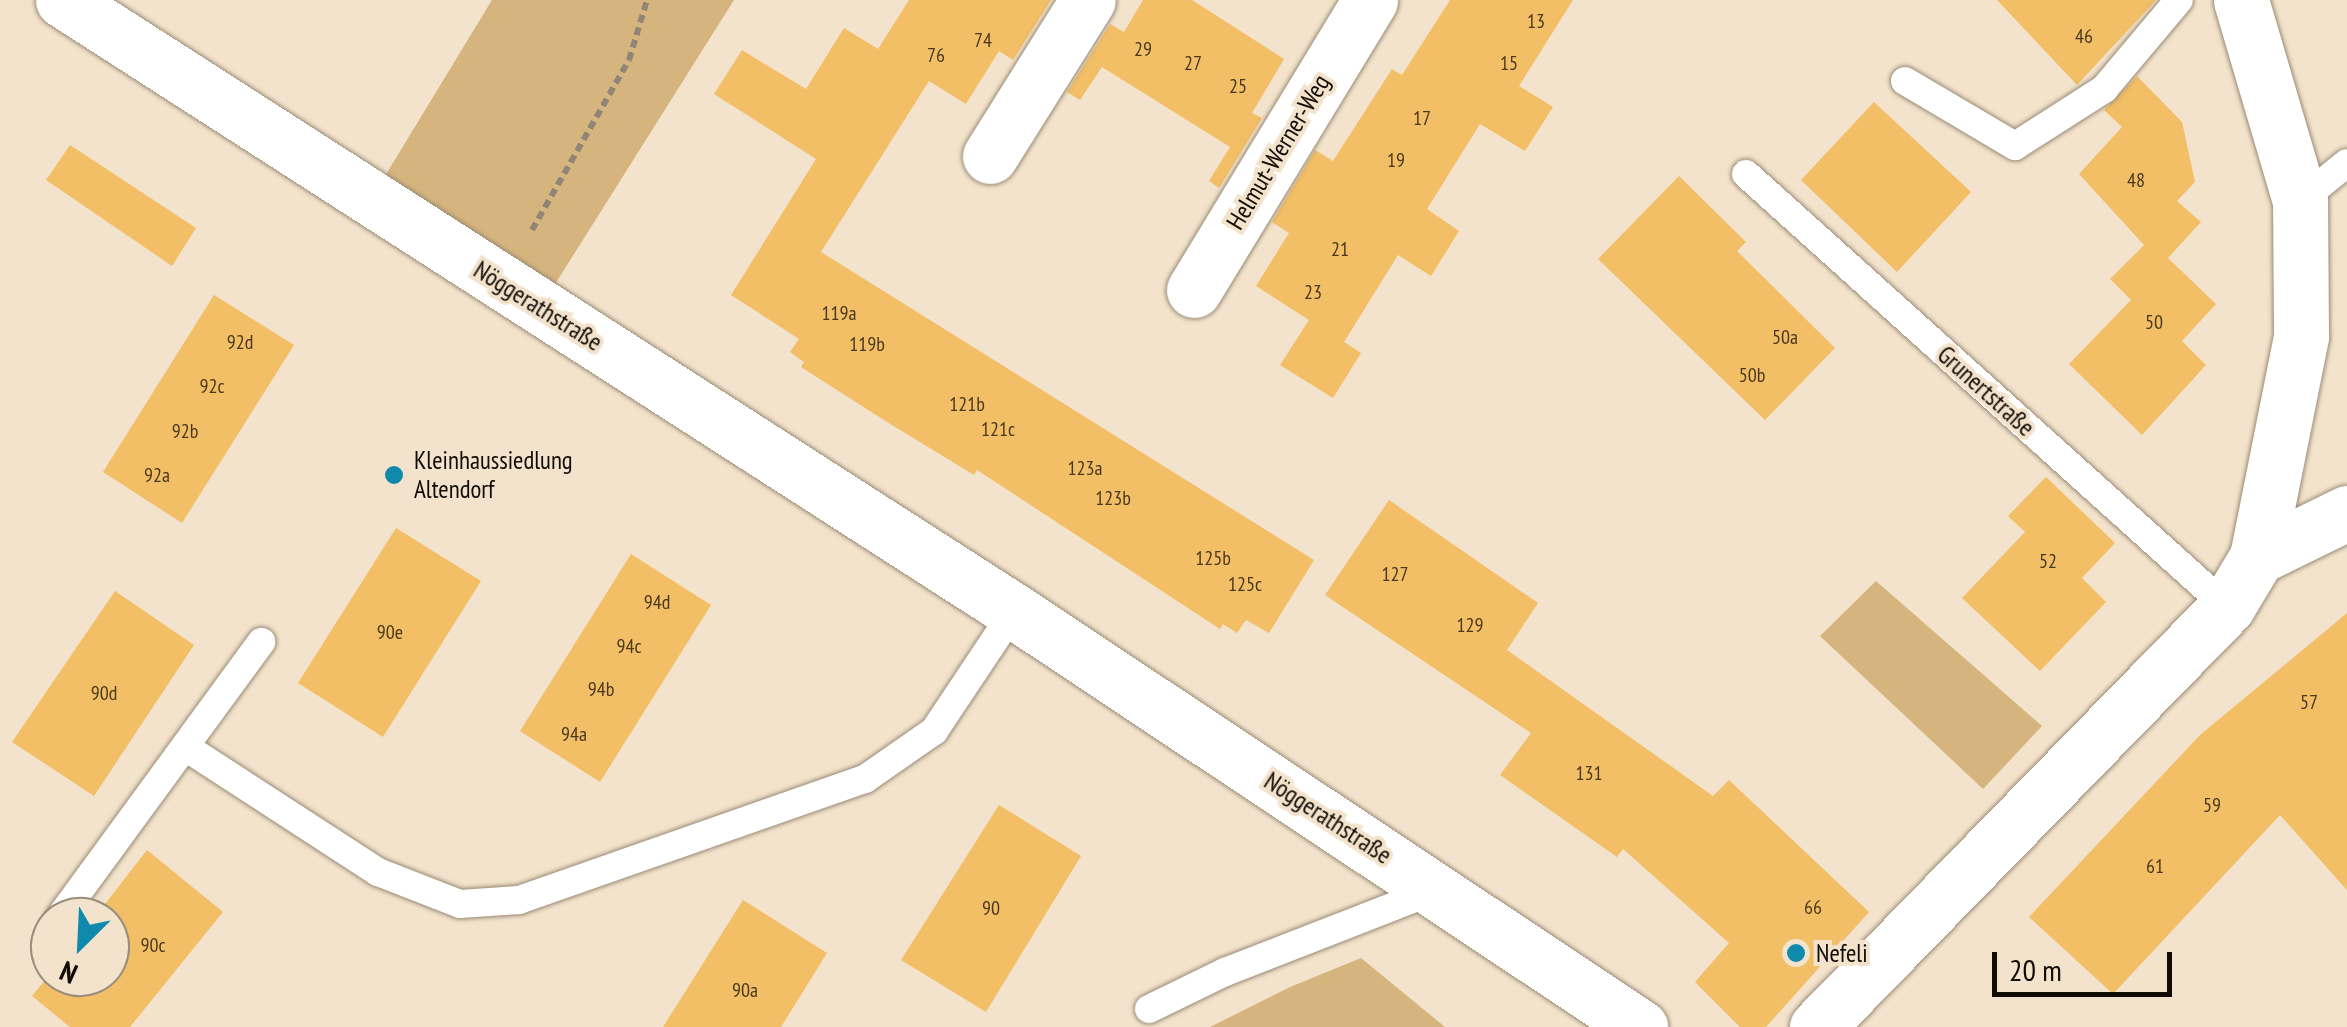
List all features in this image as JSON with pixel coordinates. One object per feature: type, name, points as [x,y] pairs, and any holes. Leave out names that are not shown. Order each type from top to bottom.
[{"type":"street","name":"Nöggerathstraße","points":[[63,0],[1014,610],[1640,1027]]},
{"type":"street","points":[[990,156],[1088,0]]},
{"type":"street","points":[[1817,1027],[2227,607],[2258,557],[2301,336],[2300,201],[2240,0]]},
{"type":"street","name":"Helmut-Werner-Weg","points":[[1194,290],[1358,4]]},
{"type":"street","points":[[2258,557],[2347,514]]},
{"type":"lane","points":[[1905,81],[2015,146],[2104,88],[2179,0]]},
{"type":"lane","points":[[2300,201],[2347,162]]},
{"type":"lane","name":"Grunertstraße","points":[[1746,174],[2227,607]]},
{"type":"lane","points":[[187,748],[378,872],[460,904],[519,900],[866,779],[934,732],[1014,610]]},
{"type":"lane","points":[[75,897],[261,642]]},
{"type":"lane","points":[[1149,1009],[1225,972],[1437,890]]},
{"type":"path","points":[[502,282],[629,60],[647,0]]},
{"type":"shaded area","points":[[492,0],[734,0],[552,289],[382,181]]},
{"type":"shaded area","points":[[1876,581],[2042,726],[1983,789],[1820,636]]},
{"type":"shaded area","points":[[1361,958],[1445,1027],[1210,1027],[1290,987]]},
{"type":"building","points":[[909,0],[1051,0],[1013,60],[999,51],[966,104],[929,81],[821,252],[1314,560],[1269,633],[1246,620],[1237,633],[1223,624],[1220,629],[977,470],[974,475],[887,422],[801,367],[804,362],[790,352],[799,339],[731,295],[816,159],[714,94],[742,50],[806,89],[844,28],[878,49]]},
{"type":"building","points":[[1143,0],[1192,0],[1284,59],[1252,113],[1262,118],[1219,188],[1209,181],[1230,147],[1102,67],[1080,100],[1067,92],[1110,24],[1124,32]]},
{"type":"building","points":[[1450,0],[1573,0],[1519,86],[1553,107],[1525,151],[1480,124],[1427,209],[1459,231],[1431,276],[1398,255],[1344,342],[1361,353],[1333,398],[1280,365],[1309,320],[1256,286],[1289,233],[1272,222],[1315,150],[1333,161],[1392,69],[1402,75]]},
{"type":"building","points":[[1997,0],[2156,0],[2077,85]]},
{"type":"building","points":[[2137,76],[2182,122],[2195,182],[2177,201],[2201,222],[2168,258],[2216,304],[2182,341],[2206,365],[2142,435],[2069,364],[2131,300],[2110,279],[2144,245],[2079,174],[2122,127],[2104,110]]},
{"type":"building","points":[[1874,102],[1971,192],[1897,272],[1801,180]]},
{"type":"building","points":[[70,145],[196,228],[172,266],[46,180]]},
{"type":"building","points":[[1679,176],[1746,242],[1737,251],[1835,348],[1765,420],[1598,259]]},
{"type":"building","points":[[214,295],[294,345],[182,523],[103,472]]},
{"type":"building","points":[[2046,477],[2115,543],[2082,578],[2106,602],[2040,671],[1962,598],[2025,532],[2008,516]]},
{"type":"building","points":[[1389,500],[1538,603],[1507,650],[1713,796],[1729,780],[1869,912],[1766,1027],[1740,1027],[1695,982],[1729,943],[1623,849],[1617,857],[1500,775],[1531,733],[1325,595]]},
{"type":"building","points":[[396,528],[481,581],[383,737],[298,683]]},
{"type":"building","points":[[631,554],[711,605],[600,782],[520,731]]},
{"type":"building","points":[[115,591],[194,645],[94,796],[12,742]]},
{"type":"building","points":[[2347,613],[2347,890],[2280,815],[2113,994],[2029,917],[2200,735]]},
{"type":"building","points":[[999,805],[1081,856],[986,1012],[901,960]]},
{"type":"building","points":[[147,850],[223,912],[130,1027],[70,1027],[33,997],[130,997],[130,897],[111,897]]},
{"type":"building","points":[[743,900],[827,953],[781,1027],[663,1027]]},
{"type":"place","name":"Kleinhaussiedlung Altendorf","points":[[394,475]]},
{"type":"place","name":"Nefeli","points":[[1796,953]]}]
